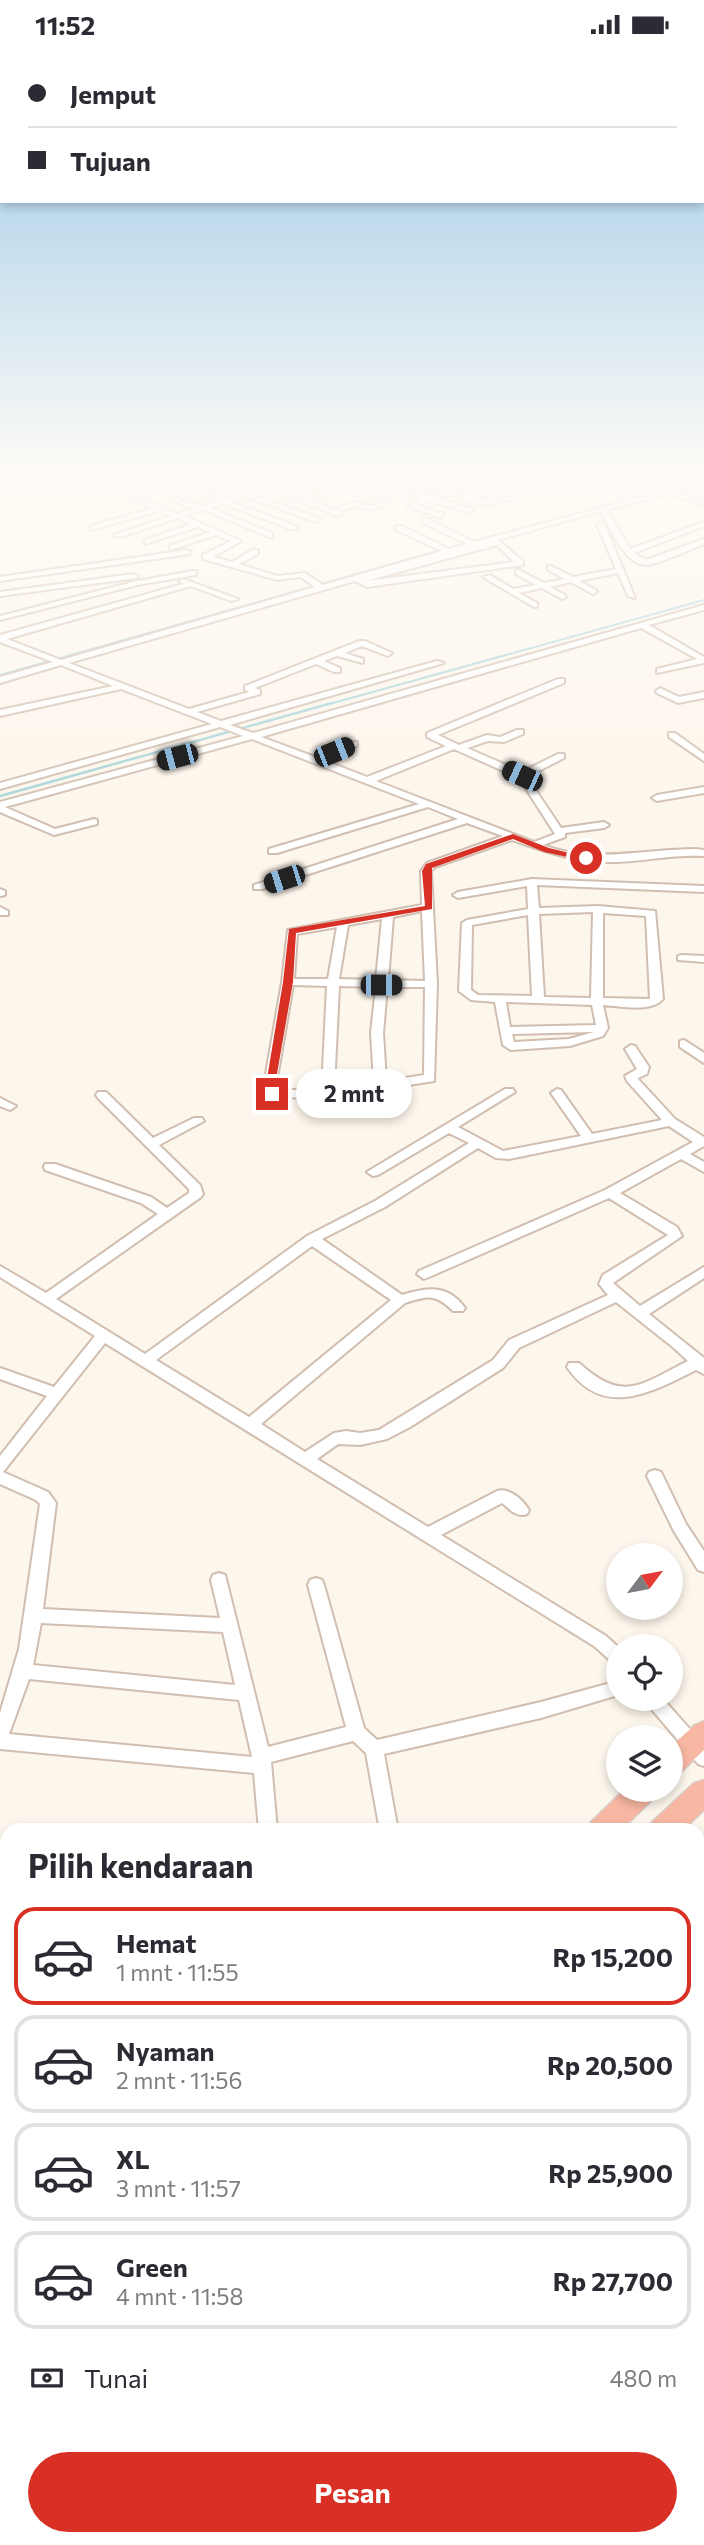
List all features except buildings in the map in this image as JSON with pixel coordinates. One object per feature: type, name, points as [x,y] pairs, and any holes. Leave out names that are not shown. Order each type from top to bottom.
[{"type":"highway","points":[[683,1757],[700,1746]]},
{"type":"highway","points":[[671,1823],[704,1792]]},
{"type":"highway","points":[[609,1823],[631,1802]]},
{"type":"street","points":[[0,594],[31,589]]},
{"type":"street","points":[[0,618],[108,589]]},
{"type":"street","points":[[0,638],[172,589]]},
{"type":"street","points":[[207,589],[234,599]]},
{"type":"street","points":[[0,680],[302,589]]},
{"type":"street","points":[[508,589],[534,605]]},
{"type":"street","points":[[512,592],[523,589]]},
{"type":"street","points":[[549,589],[562,597]]},
{"type":"street","points":[[629,589],[632,596]]},
{"type":"street","points":[[0,603],[26,595],[26,590]]},
{"type":"street","points":[[0,806],[704,607]]},
{"type":"street","points":[[694,610],[704,615]]},
{"type":"street","points":[[642,625],[704,660]]},
{"type":"street","points":[[0,638],[119,687],[534,845],[586,858],[639,857],[673,852],[704,853]]},
{"type":"street","points":[[188,712],[257,692],[248,688],[364,643],[388,653]]},
{"type":"street","points":[[338,653],[360,661]]},
{"type":"street","points":[[660,671],[704,660]]},
{"type":"street","points":[[316,661],[337,670]]},
{"type":"street","points":[[0,786],[440,663]]},
{"type":"street","points":[[294,670],[312,677]]},
{"type":"street","points":[[534,845],[561,836],[522,776],[430,734],[561,681]]},
{"type":"street","points":[[0,713],[119,687]]},
{"type":"street","points":[[660,691],[678,700],[704,695]]},
{"type":"street","points":[[366,781],[456,747],[487,738],[501,740],[520,732]]},
{"type":"street","points":[[672,735],[704,758]]},
{"type":"street","points":[[314,761],[354,744]]},
{"type":"street","points":[[522,776],[561,756]]},
{"type":"street","points":[[657,798],[704,790]]},
{"type":"street","points":[[273,851],[426,805]]},
{"type":"street","points":[[0,806],[54,832],[94,822]]},
{"type":"street","points":[[258,887],[469,819]]},
{"type":"street","points":[[558,831],[604,825]]},
{"type":"street","points":[[429,907],[292,932],[288,982],[270,1092],[275,1095],[328,1094],[431,1076],[431,984],[429,907],[426,871],[429,866],[513,836]]},
{"type":"street","points":[[458,895],[532,882],[704,889]]},
{"type":"street","points":[[532,882],[538,1000]]},
{"type":"street","points":[[499,998],[505,1031],[601,1028],[597,1003],[598,909]]},
{"type":"street","points":[[598,909],[651,913],[657,999],[650,1004],[475,998],[465,991],[466,924],[534,911],[598,909]]},
{"type":"street","points":[[380,1087],[377,1034],[388,914]]},
{"type":"street","points":[[328,1094],[333,984],[343,923]]},
{"type":"street","points":[[682,958],[704,959]]},
{"type":"street","points":[[288,982],[431,984]]},
{"type":"street","points":[[684,1044],[704,1059]]},
{"type":"street","points":[[424,1274],[610,1193],[703,1141],[671,1122],[632,1079],[634,1074],[643,1071],[643,1067],[631,1049]]},
{"type":"street","points":[[373,1172],[509,1092]]},
{"type":"street","points":[[557,1093],[590,1140]]},
{"type":"street","points":[[47,1300],[193,1198],[196,1191],[102,1095]]},
{"type":"street","points":[[151,1144],[198,1121]]},
{"type":"street","points":[[449,1128],[501,1155],[509,1155],[671,1122]]},
{"type":"street","points":[[145,1361],[312,1239],[380,1204],[478,1143]]},
{"type":"street","points":[[681,1154],[704,1168]]},
{"type":"street","points":[[50,1167],[146,1200],[167,1214]]},
{"type":"street","points":[[574,1367],[600,1390],[630,1394],[701,1366],[606,1284],[608,1278],[675,1236],[672,1230],[610,1193]]},
{"type":"street","points":[[312,1239],[400,1300]]},
{"type":"street","points":[[0,1271],[606,1646]]},
{"type":"street","points":[[640,1313],[704,1272]]},
{"type":"street","points":[[251,1424],[400,1300],[439,1292],[449,1297],[458,1308]]},
{"type":"street","points":[[304,1460],[334,1439],[360,1439],[382,1435],[405,1423],[500,1363],[514,1344],[617,1296]]},
{"type":"street","points":[[0,1467],[104,1334]]},
{"type":"street","points":[[0,1373],[56,1394]]},
{"type":"street","points":[[655,1476],[680,1527],[704,1565]]},
{"type":"street","points":[[0,1477],[42,1496],[48,1503],[36,1616],[24,1671],[8,1701],[0,1734]]},
{"type":"street","points":[[428,1534],[503,1495],[521,1510]]},
{"type":"street","points":[[219,1580],[262,1762],[267,1823]]},
{"type":"street","points":[[316,1585],[356,1732],[374,1749],[387,1823]]},
{"type":"street","points":[[36,1616],[229,1625]]},
{"type":"street","points":[[24,1671],[244,1693]]},
{"type":"street","points":[[374,1749],[541,1710],[606,1691]]},
{"type":"street","points":[[664,1711],[700,1746]]},
{"type":"street","points":[[0,1741],[262,1762],[356,1732]]},
{"type":"waterway","points":[[0,675],[302,589]]},
{"type":"waterway","points":[[326,705],[704,600]]},
{"type":"waterway","points":[[0,796],[332,703]]},
{"type":"route","points":[[272,1094],[270,1091],[288,982],[292,931],[429,907],[426,871],[429,866],[513,836],[547,850],[586,858]]}]
